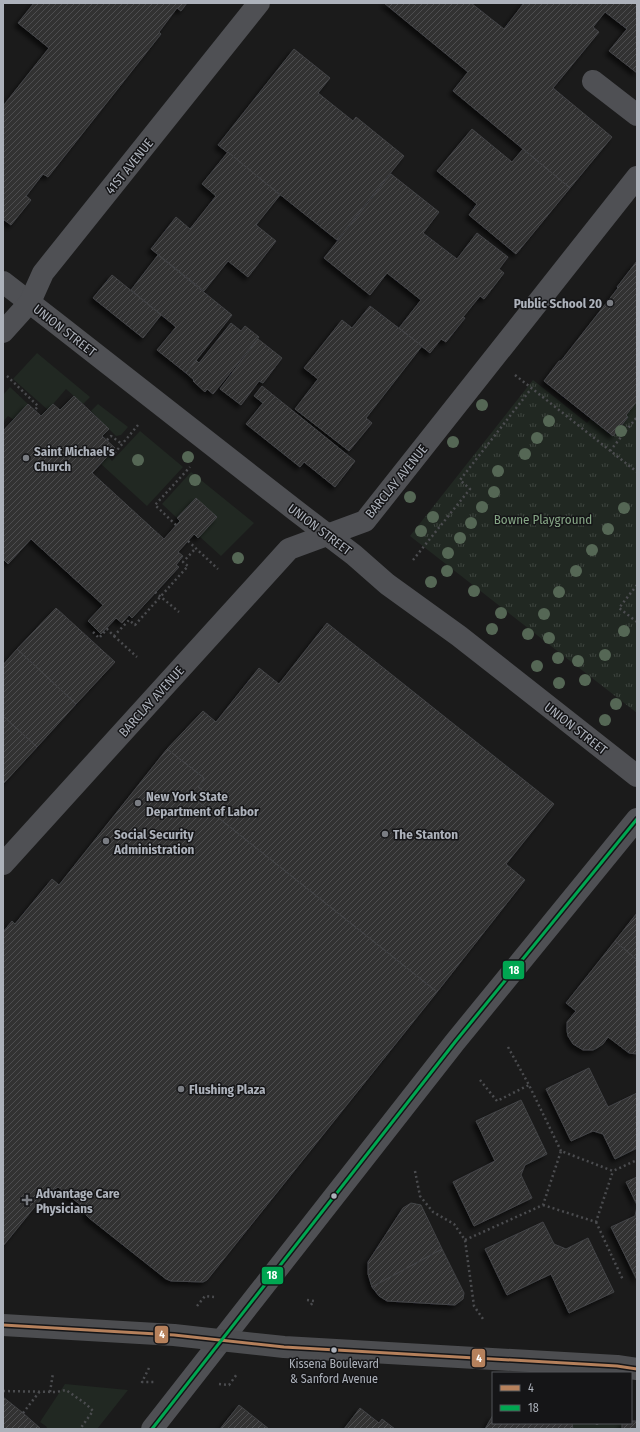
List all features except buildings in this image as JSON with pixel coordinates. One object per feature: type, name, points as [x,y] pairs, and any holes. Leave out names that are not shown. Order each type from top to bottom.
[{"type":"main road","points":[[3,1325],[174,1335],[284,1347],[476,1357],[617,1366],[637,1369]]},
{"type":"street","name":"41ST AVENUE","points":[[3,332],[30,302],[43,273],[259,3]]},
{"type":"street","points":[[593,81],[637,115]]},
{"type":"street","name":"BARCLAY AVENUE","points":[[3,864],[289,549],[365,521],[637,177]]},
{"type":"street","name":"UNION STREET","points":[[3,282],[295,510],[328,534],[387,584],[458,636],[637,776]]},
{"type":"street","points":[[152,1429],[455,1042],[637,819]]},
{"type":"path","points":[[515,375],[637,472]]},
{"type":"path","points":[[7,376],[38,406],[35,410]]},
{"type":"path","points":[[413,560],[470,489],[460,480],[531,389]]},
{"type":"path","points":[[610,451],[637,417]]},
{"type":"path","points":[[111,453],[113,455],[138,425]]},
{"type":"path","points":[[107,440],[111,436],[122,444]]},
{"type":"path","points":[[176,525],[155,505],[190,466]]},
{"type":"path","points":[[188,541],[218,569]]},
{"type":"path","points":[[114,636],[129,620],[135,625],[188,566],[183,562],[196,548]]},
{"type":"path","points":[[637,585],[619,608],[637,622]]},
{"type":"path","points":[[156,592],[179,612]]},
{"type":"path","points":[[93,632],[99,638],[107,628],[137,657]]},
{"type":"path","points":[[508,1047],[529,1085],[561,1151],[613,1171],[637,1160]]},
{"type":"path","points":[[480,1080],[497,1101],[529,1085]]},
{"type":"path","points":[[543,1205],[561,1151]]},
{"type":"path","points":[[415,1171],[420,1196],[433,1212],[454,1224],[466,1240],[474,1306],[483,1319]]},
{"type":"path","points":[[613,1171],[596,1222],[623,1280]]},
{"type":"path","points":[[466,1240],[543,1205],[596,1222]]},
{"type":"path","points":[[197,1306],[204,1296],[214,1297]]},
{"type":"path","points":[[306,1300],[314,1301],[310,1306]]},
{"type":"path","points":[[149,1368],[142,1382],[154,1382]]},
{"type":"path","points":[[50,1392],[53,1373]]},
{"type":"path","points":[[217,1384],[229,1384],[237,1374]]},
{"type":"path","points":[[3,1391],[50,1392],[66,1390],[86,1404],[93,1411],[80,1429]]},
{"type":"path","points":[[23,1414],[40,1391]]},
{"type":"green space","points":[[37,353],[90,397],[83,404],[66,389],[48,410],[13,379]]},
{"type":"green space","name":"Bowne Playground","points":[[533,380],[587,423],[591,418],[613,436],[628,417],[626,415],[637,401],[637,713],[410,536]]},
{"type":"green space","points":[[10,387],[28,404],[14,420],[8,416],[3,422],[3,395]]},
{"type":"green space","points":[[98,404],[128,427],[121,435],[116,436],[91,411]]},
{"type":"green space","points":[[140,431],[183,467],[147,506],[101,464],[108,456],[112,461]]},
{"type":"green space","points":[[191,472],[254,523],[221,556],[199,536],[216,517],[196,498],[177,518],[162,504]]},
{"type":"green space","points":[[65,1384],[128,1390],[97,1429],[46,1429],[47,1427],[40,1422]]},
{"type":"green space","points":[[572,1424],[622,1424],[622,1429],[573,1429]]},
{"type":"transit line","name":"18","points":[[152,1429],[455,1042],[637,819]]},
{"type":"transit line","name":"4","points":[[3,1325],[174,1335],[284,1347],[617,1366],[637,1369]]},
{"type":"place","name":"Public School 20","points":[[610,303]]},
{"type":"place","name":"Saint Michael's Church","points":[[26,458]]},
{"type":"place","name":"New York State Department of Labor","points":[[138,803]]},
{"type":"place","name":"The Stanton","points":[[385,834]]},
{"type":"place","name":"Social Security Administration","points":[[106,841]]},
{"type":"place","name":"Flushing Plaza","points":[[181,1089]]},
{"type":"place","name":"Advantage Care Physicians","points":[[27,1200]]},
{"type":"place","name":"Kissena Boulevard & Sanford Avenue","points":[[334,1350]]}]
